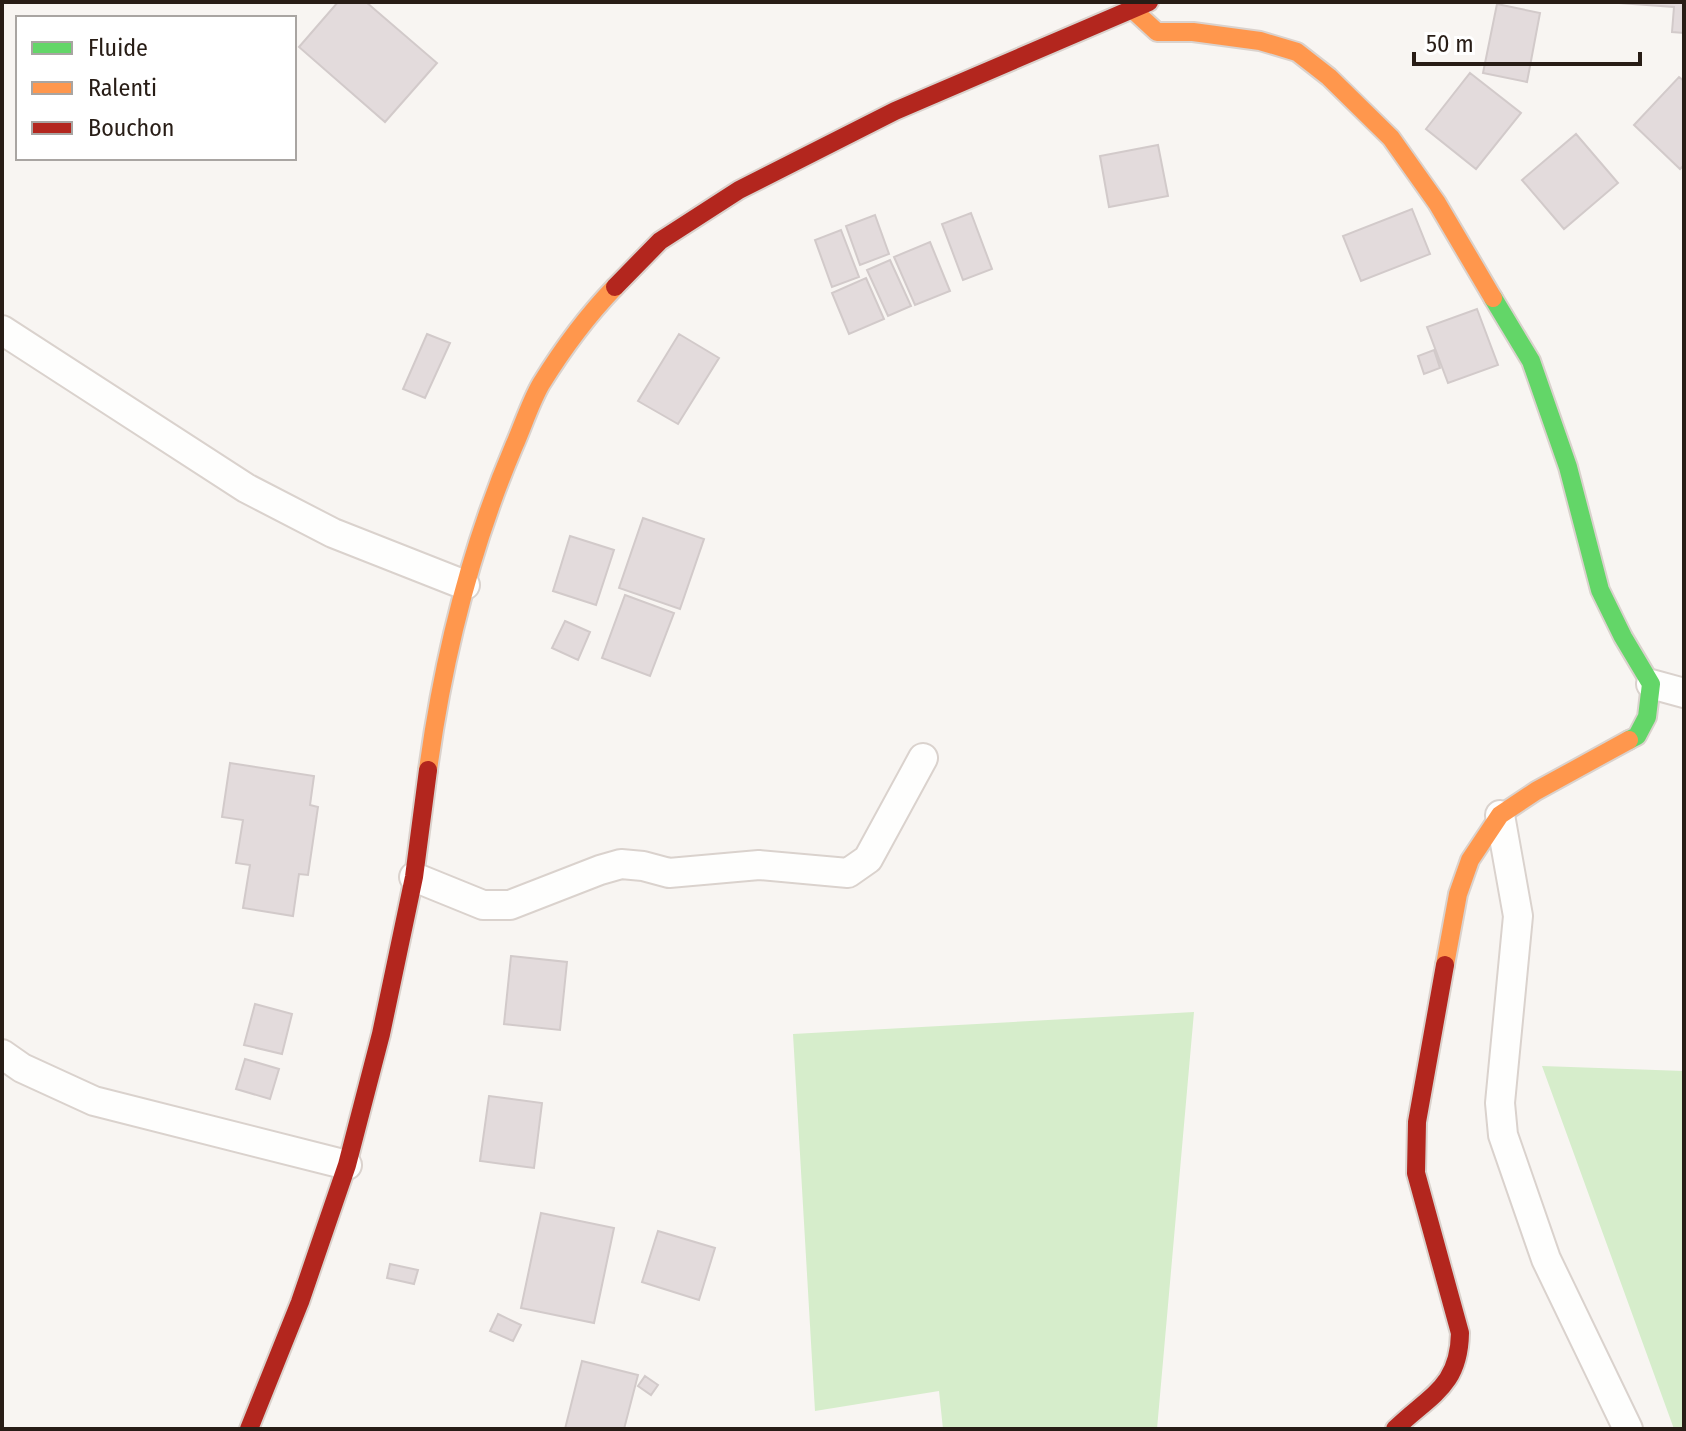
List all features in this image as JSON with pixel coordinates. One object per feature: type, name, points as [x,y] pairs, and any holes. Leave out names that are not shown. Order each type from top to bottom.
[{"type":"main road","points":[[249,1429],[300,1302],[347,1165],[381,1034],[414,877],[436,712],[465,585],[494,493],[540,386],[595,308],[660,241],[739,190],[895,111],[1140,6],[1157,32],[1193,32],[1260,41],[1297,52],[1329,77],[1391,138],[1437,203],[1531,361],[1568,467],[1600,590],[1651,684],[1647,717],[1637,736],[1536,791],[1500,815],[1470,860],[1458,894],[1417,1122],[1416,1173],[1460,1333],[1461,1349],[1449,1382],[1395,1429]]},
{"type":"street","points":[[2,330],[246,488],[333,533],[465,585]]},
{"type":"street","points":[[1651,684],[1684,693]]},
{"type":"street","points":[[414,877],[483,905],[510,905],[621,864],[669,873],[759,865],[848,873],[868,859],[923,758]]},
{"type":"street","points":[[1500,815],[1518,916],[1500,1103],[1503,1135],[1546,1259],[1628,1429]]},
{"type":"street","points":[[2,1054],[22,1068],[94,1101],[347,1165]]},
{"type":"green space","points":[[1194,1012],[1157,1429],[943,1429],[939,1391],[815,1411],[793,1034]]},
{"type":"green space","points":[[1542,1066],[1684,1071],[1684,1429],[1674,1429]]},
{"type":"building","points":[[338,2],[366,2],[437,63],[385,122],[299,47]]},
{"type":"building","points":[[1684,2],[1684,33],[1672,32],[1674,7],[1619,3]]},
{"type":"building","points":[[1497,4],[1540,13],[1527,82],[1483,73]]},
{"type":"building","points":[[1470,73],[1521,113],[1476,169],[1426,129]]},
{"type":"building","points":[[1679,77],[1684,81],[1684,165],[1680,169],[1634,125]]},
{"type":"building","points":[[1576,134],[1618,183],[1564,229],[1522,180]]},
{"type":"building","points":[[1158,145],[1168,196],[1109,207],[1100,156]]},
{"type":"building","points":[[1412,209],[1430,254],[1361,281],[1343,236]]},
{"type":"building","points":[[971,213],[992,269],[963,280],[942,224]]},
{"type":"building","points":[[875,215],[889,254],[860,265],[846,226]]},
{"type":"building","points":[[841,230],[859,277],[832,287],[815,240]]},
{"type":"building","points":[[930,242],[950,291],[915,305],[894,257]]},
{"type":"building","points":[[890,260],[911,306],[888,316],[867,270]]},
{"type":"building","points":[[866,278],[884,319],[849,334],[832,293]]},
{"type":"building","points":[[1477,309],[1498,365],[1448,383],[1427,327]]},
{"type":"building","points":[[427,334],[450,343],[425,398],[403,389]]},
{"type":"building","points":[[679,334],[719,358],[678,424],[638,401]]},
{"type":"building","points":[[1434,350],[1440,368],[1424,374],[1418,356]]},
{"type":"building","points":[[643,518],[704,539],[680,609],[619,588]]},
{"type":"building","points":[[570,536],[614,550],[596,605],[553,591]]},
{"type":"building","points":[[625,595],[674,613],[650,676],[602,658]]},
{"type":"building","points":[[565,621],[590,632],[578,660],[552,648]]},
{"type":"building","points":[[230,763],[314,776],[310,805],[318,807],[308,875],[299,874],[293,916],[243,908],[250,865],[236,863],[243,820],[222,817]]},
{"type":"building","points":[[511,956],[567,962],[560,1030],[504,1024]]},
{"type":"building","points":[[255,1004],[292,1014],[282,1054],[244,1045]]},
{"type":"building","points":[[245,1059],[279,1069],[270,1099],[236,1089]]},
{"type":"building","points":[[489,1096],[542,1103],[534,1168],[480,1161]]},
{"type":"building","points":[[541,1213],[614,1228],[594,1323],[521,1308]]},
{"type":"building","points":[[658,1231],[715,1248],[699,1300],[642,1282]]},
{"type":"building","points":[[390,1264],[418,1270],[414,1284],[387,1278]]},
{"type":"building","points":[[498,1314],[521,1325],[513,1341],[490,1331]]},
{"type":"building","points":[[582,1361],[638,1375],[624,1429],[565,1429]]},
{"type":"building","points":[[645,1376],[658,1385],[651,1395],[638,1386]]},
{"type":"traffic: fast","points":[[1493,298],[1531,361],[1568,467],[1600,590],[1651,684],[1647,717],[1637,736],[1629,740]]},
{"type":"traffic: slow","points":[[1132,9],[1157,32],[1193,32],[1260,41],[1297,52],[1329,77],[1391,138],[1437,203],[1493,298]]},
{"type":"traffic: slow","points":[[428,770],[460,605],[498,485],[541,384],[575,334],[615,287]]},
{"type":"traffic: slow","points":[[1445,965],[1458,894],[1470,860],[1500,815],[1536,791],[1629,740]]},
{"type":"traffic: jam","points":[[615,287],[660,241],[739,190],[895,111],[1149,2]]},
{"type":"traffic: jam","points":[[249,1429],[300,1302],[347,1165],[381,1034],[414,877],[428,770]]},
{"type":"traffic: jam","points":[[1395,1429],[1431,1398],[1448,1378],[1454,1366],[1460,1333],[1416,1173],[1417,1122],[1445,965]]}]
